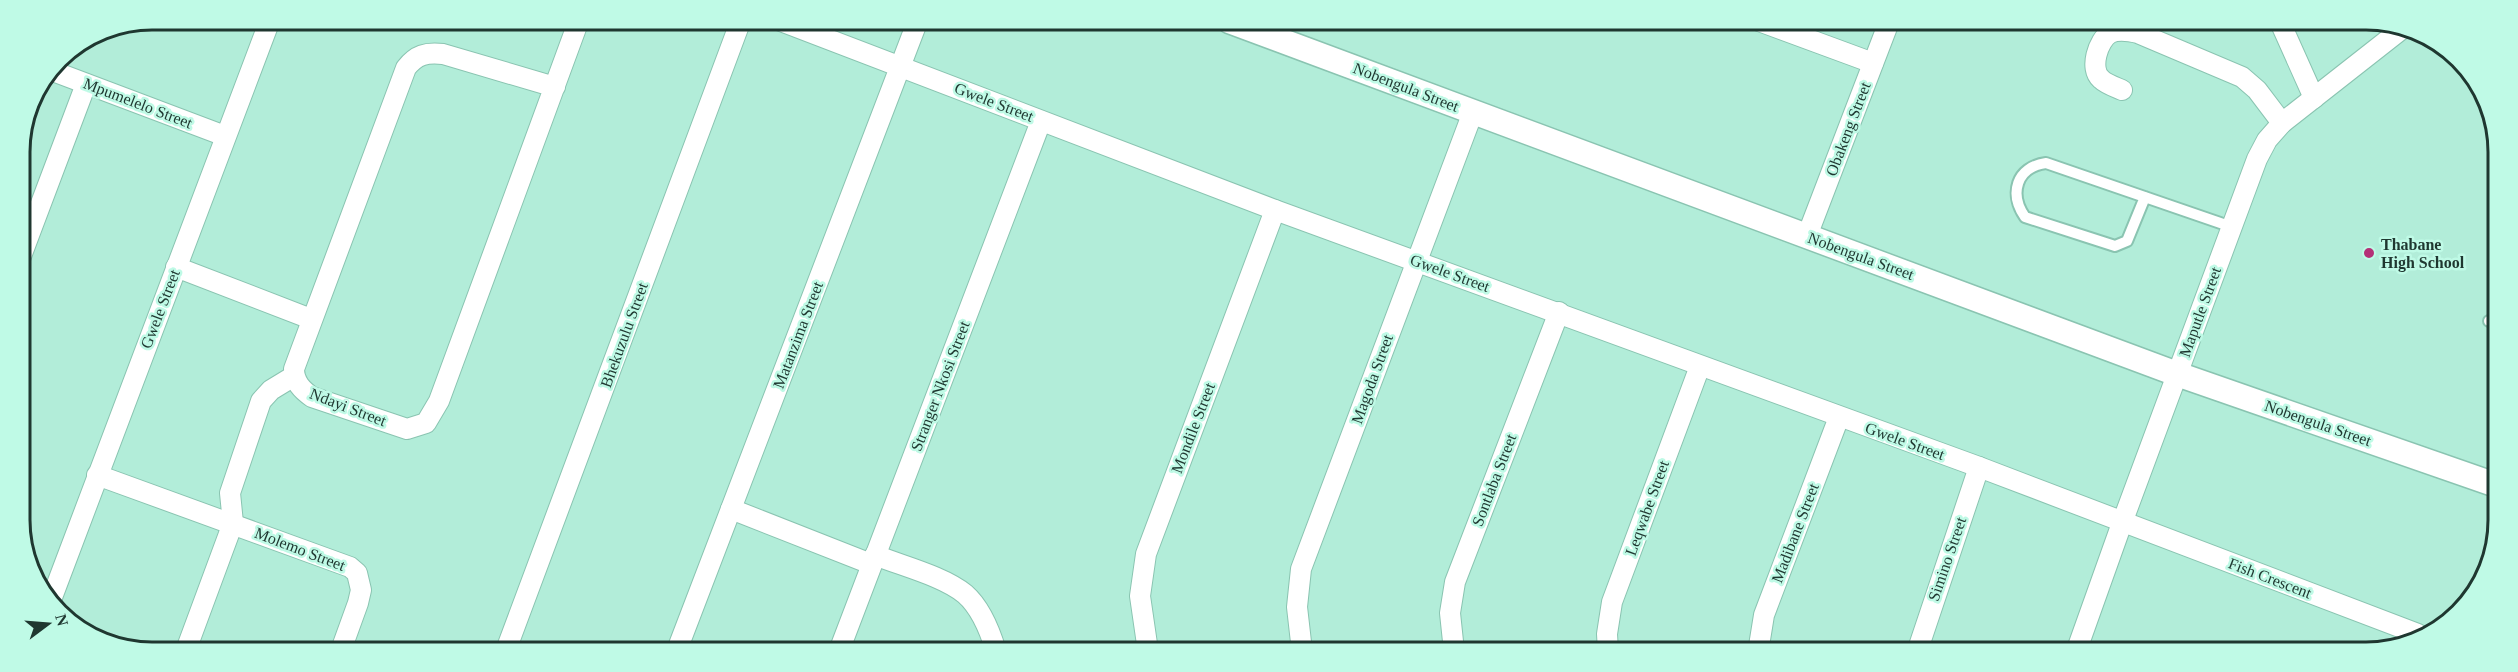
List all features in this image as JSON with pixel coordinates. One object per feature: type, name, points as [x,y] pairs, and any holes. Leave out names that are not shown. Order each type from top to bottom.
[{"type":"street","name":"Gwele Street","points":[[54,592],[266,30]]},
{"type":"street","name":"Ndayi Street","points":[[555,87],[443,54],[432,52],[412,60],[406,68],[312,319],[294,376],[298,384],[312,397],[408,429],[426,423],[439,401],[555,87],[575,30]]},
{"type":"street","name":"Bhekuzulu Street","points":[[509,642],[737,30]]},
{"type":"street","name":"Gwele Street","points":[[805,30],[1275,210],[1559,312],[1978,467],[2122,523]]},
{"type":"street","name":"Matanzima Street","points":[[680,642],[914,30]]},
{"type":"street","name":"Nobengula Street","points":[[1253,30],[2177,374],[2488,482]]},
{"type":"street","points":[[1783,30],[1873,63]]},
{"type":"street","name":"Obakeng Street","points":[[1807,236],[1885,30]]},
{"type":"street","points":[[2284,30],[2314,98]]},
{"type":"street","points":[[2122,90],[2100,79],[2097,72],[2097,54],[2103,39],[2109,34],[2127,31],[2138,33],[2242,77],[2257,90],[2282,123]]},
{"type":"street","name":"Maputle Street","points":[[2080,642],[2257,159],[2267,140],[2282,123],[2396,34]]},
{"type":"street","name":"Mpumelelo Street","points":[[59,73],[225,136]]},
{"type":"street","points":[[30,232],[86,84]]},
{"type":"street","name":"Magoda Street","points":[[1301,642],[1297,608],[1301,569],[1473,112]]},
{"type":"street","name":"Stranger Nkosi Street","points":[[842,642],[1041,121]]},
{"type":"street","name":"Mondile Street","points":[[1147,642],[1140,596],[1146,554],[1275,210]]},
{"type":"street","points":[[176,267],[312,319]]},
{"type":"street","name":"Sontlaba Street","points":[[1453,642],[1450,613],[1455,582],[1559,312]]},
{"type":"street","name":"Leqwabe Street","points":[[1608,642],[1608,617],[1612,602],[1700,366]]},
{"type":"street","points":[[233,523],[230,494],[261,401],[271,390],[294,376]]},
{"type":"street","name":"Madibane Street","points":[[1760,642],[1764,615],[1839,417]]},
{"type":"street","name":"Simino Street","points":[[1920,642],[1978,467]]},
{"type":"street","name":"Molemo Street","points":[[97,475],[350,567],[357,573],[361,590],[344,642]]},
{"type":"street","points":[[731,509],[945,583],[965,594],[975,606],[989,629],[993,642]]},
{"type":"street","name":"Molemo Street","points":[[189,642],[233,523]]},
{"type":"street","name":"Fish Crescent","points":[[2122,523],[2413,632]]},
{"type":"lane","points":[[2145,197],[2127,241],[2115,246],[2025,218],[2017,206],[2016,197],[2018,185],[2028,168],[2034,164],[2046,163],[2145,197],[2232,227]]},
{"type":"place","name":"Thabane High School","points":[[2369,253]]}]
